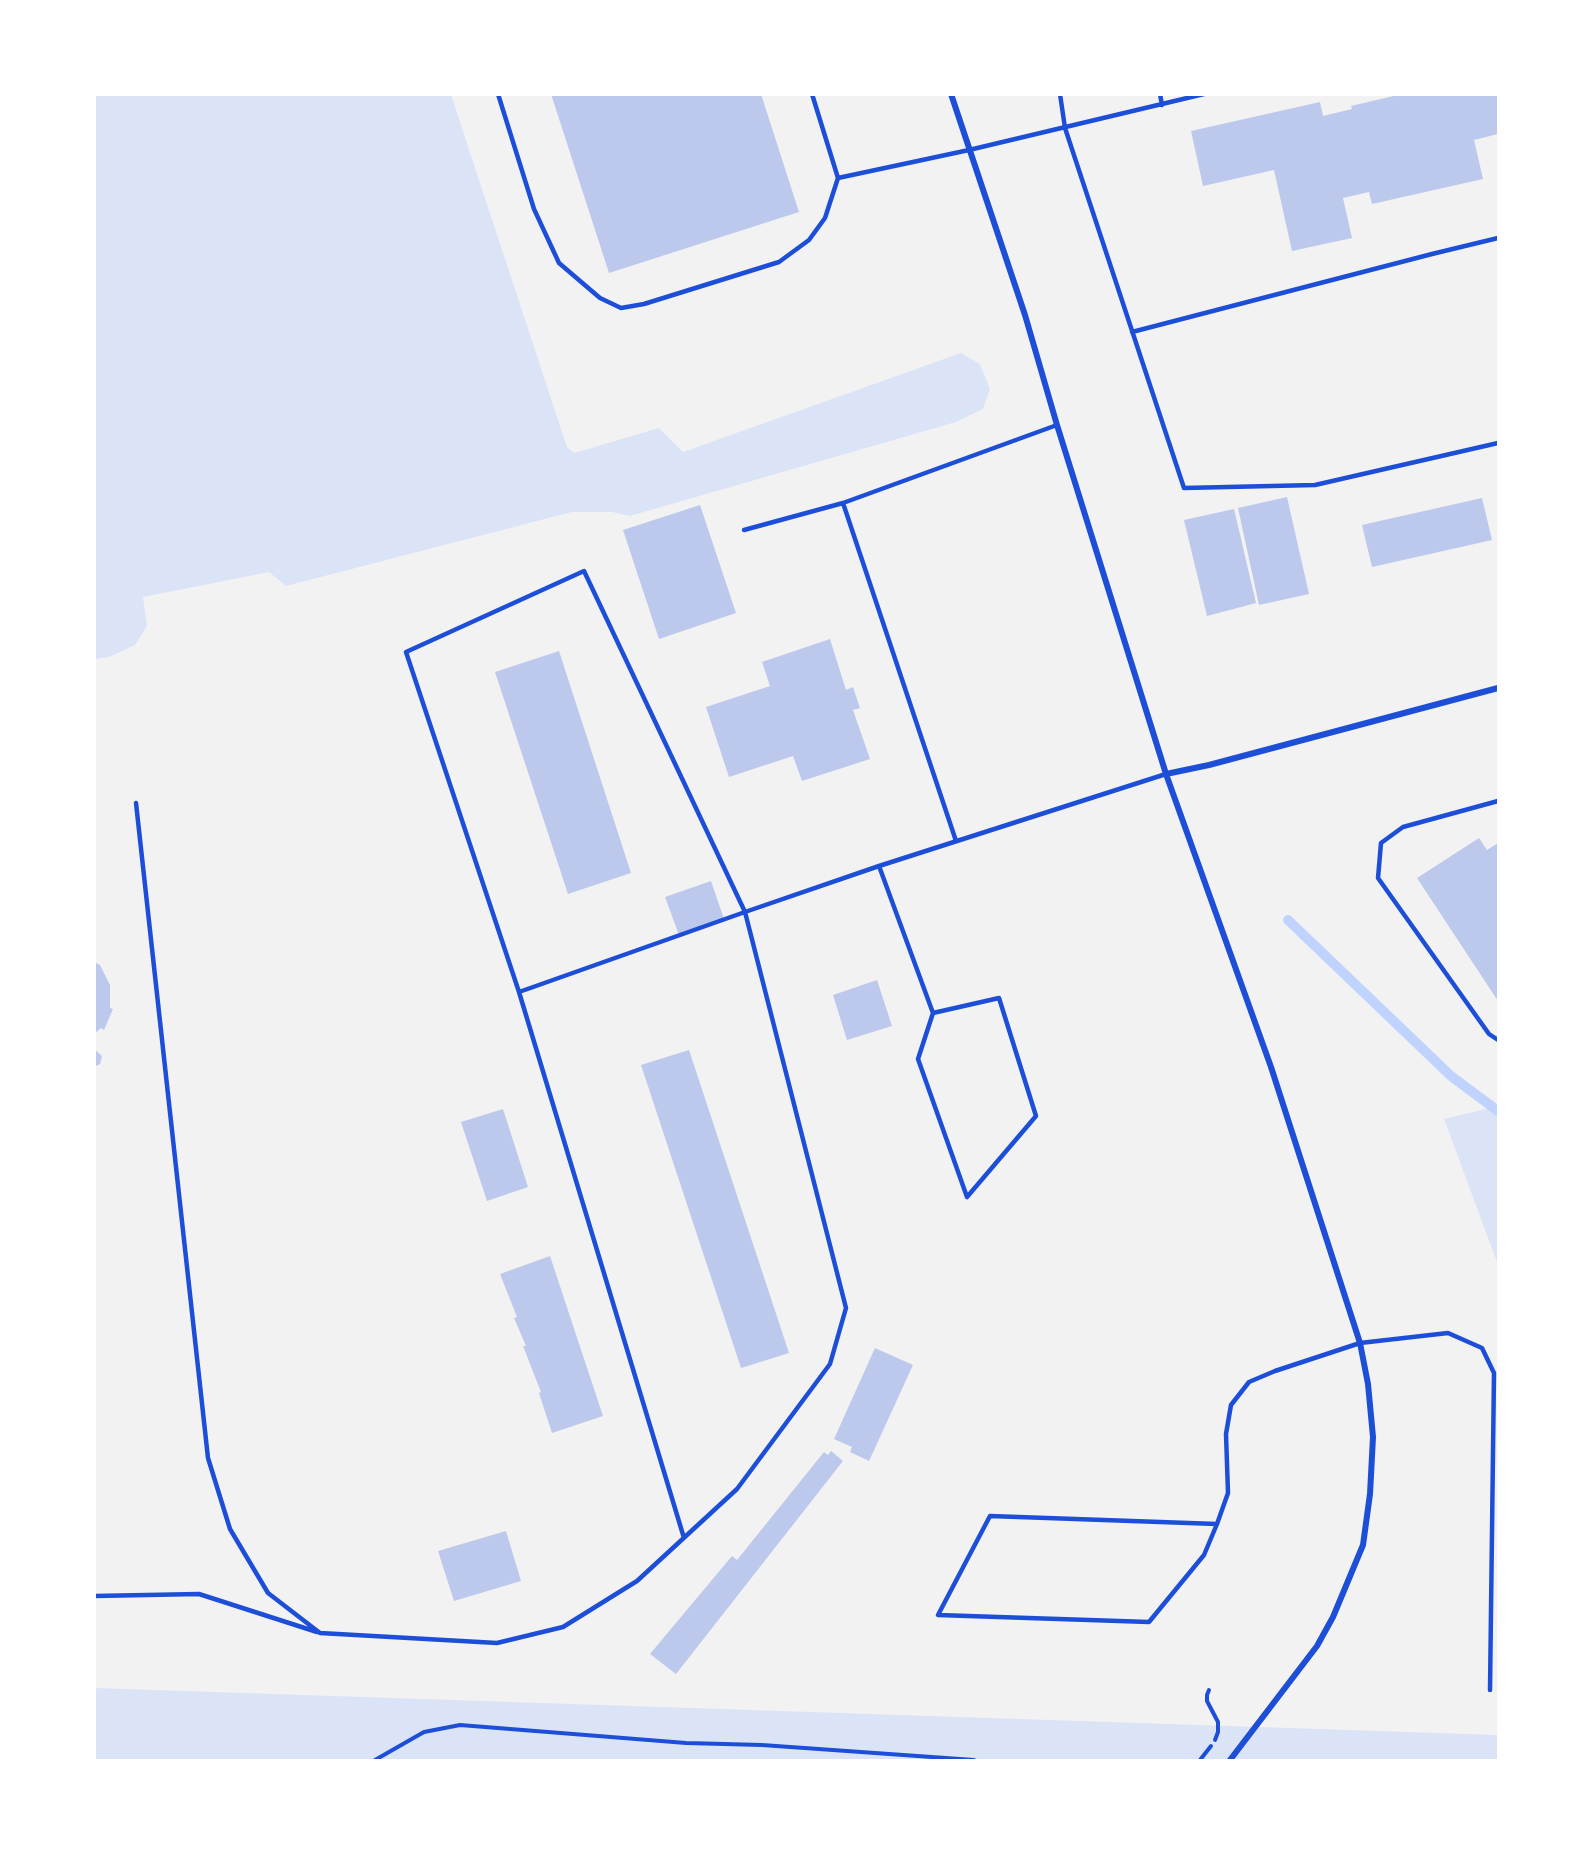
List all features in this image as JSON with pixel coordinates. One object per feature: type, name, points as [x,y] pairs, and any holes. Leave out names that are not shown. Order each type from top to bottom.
[{"type":"street","points":[[951,94],[1025,315],[1166,774],[1271,1067],[1360,1342],[1368,1384],[1373,1437],[1370,1494],[1363,1545],[1334,1617],[1317,1646],[1230,1761]]},
{"type":"street","points":[[1166,774],[1209,765],[1498,688]]},
{"type":"lane","points":[[498,94],[534,209],[560,263],[600,298],[621,308],[644,304],[779,262],[809,240],[825,218],[838,178],[812,94]]},
{"type":"lane","points":[[1060,94],[1065,128],[1184,488],[1315,485],[1498,443]]},
{"type":"lane","points":[[1160,94],[1162,105]]},
{"type":"lane","points":[[838,178],[1065,128],[1204,94]]},
{"type":"lane","points":[[1132,332],[1498,238]]},
{"type":"lane","points":[[744,530],[843,503],[1057,425]]},
{"type":"lane","points":[[843,503],[956,841]]},
{"type":"lane","points":[[94,1596],[199,1594],[320,1633],[497,1644],[563,1627],[637,1581],[684,1538],[737,1489],[830,1364],[846,1308],[745,912],[584,571],[406,652],[519,992],[684,1538]]},
{"type":"lane","points":[[519,992],[879,866],[1166,774]]},
{"type":"lane","points":[[1498,801],[1403,827],[1381,843],[1378,879],[1489,1034],[1498,1040]]},
{"type":"lane","points":[[135,803],[208,1458],[230,1529],[268,1593],[320,1633]]},
{"type":"lane","points":[[879,866],[933,1013],[918,1059],[967,1197],[1036,1116],[999,998],[933,1013]]},
{"type":"lane","points":[[1217,1524],[990,1516],[938,1615],[1149,1622],[1204,1555],[1217,1524],[1228,1493],[1226,1434],[1231,1405],[1249,1382],[1360,1342],[1448,1333],[1482,1348],[1494,1373],[1490,1690]]},
{"type":"path","points":[[1200,1761],[1218,1732],[1218,1722],[1207,1701],[1209,1690]]},
{"type":"path","points":[[375,1761],[424,1732],[460,1725],[686,1743],[762,1745],[974,1761]]},
{"type":"shaded area","points":[[94,95],[451,95],[567,447],[574,453],[659,428],[683,452],[961,353],[980,364],[990,389],[983,409],[956,422],[630,516],[612,512],[572,512],[286,586],[269,572],[143,597],[147,626],[135,645],[109,657],[95,659]]},
{"type":"shaded area","points":[[1498,1106],[1498,1265],[1444,1119]]},
{"type":"shaded area","points":[[95,1688],[1498,1735],[1498,1760],[95,1760]]},
{"type":"building","points":[[551,94],[761,94],[799,212],[609,273]]},
{"type":"building","points":[[1402,94],[1498,94],[1498,134],[1474,140],[1483,179],[1372,204],[1369,192],[1343,198],[1352,238],[1292,251],[1274,170],[1203,186],[1191,131],[1320,102],[1323,116],[1352,109],[1351,106]]},
{"type":"building","points":[[1287,497],[1309,594],[1259,605],[1238,508]]},
{"type":"building","points":[[1482,498],[1492,540],[1372,567],[1362,525]]},
{"type":"building","points":[[700,505],[736,613],[659,639],[623,530]]},
{"type":"building","points":[[1234,509],[1256,603],[1207,616],[1184,520]]},
{"type":"building","points":[[830,639],[846,690],[853,687],[860,708],[853,710],[870,759],[802,781],[793,756],[729,777],[706,707],[770,686],[762,662]]},
{"type":"building","points":[[559,651],[631,873],[568,894],[495,672]]},
{"type":"building","points":[[1479,838],[1487,850],[1498,843],[1498,1001],[1417,878]]},
{"type":"building","points":[[711,881],[724,919],[679,935],[665,897]]},
{"type":"building","points":[[94,962],[100,965],[110,985],[110,1008],[113,1009],[104,1030],[101,1028],[94,1034]]},
{"type":"building","points":[[877,980],[892,1026],[847,1040],[833,995]]},
{"type":"building","points":[[94,1049],[102,1056],[100,1064],[94,1067]]},
{"type":"building","points":[[689,1050],[789,1353],[741,1368],[641,1065]]},
{"type":"building","points":[[503,1109],[528,1187],[487,1201],[461,1122]]},
{"type":"building","points":[[550,1256],[603,1416],[552,1433],[539,1393],[541,1392],[523,1346],[526,1346],[514,1318],[517,1317],[500,1274]]},
{"type":"building","points":[[875,1348],[913,1365],[869,1461],[850,1452],[852,1447],[834,1439]]},
{"type":"building","points":[[831,1451],[843,1461],[676,1674],[650,1654],[732,1556],[737,1560],[824,1452],[828,1455]]},
{"type":"building","points":[[506,1531],[521,1581],[454,1601],[438,1551]]},
{"type":"waterway","points":[[1288,920],[1451,1076],[1498,1111]]}]
